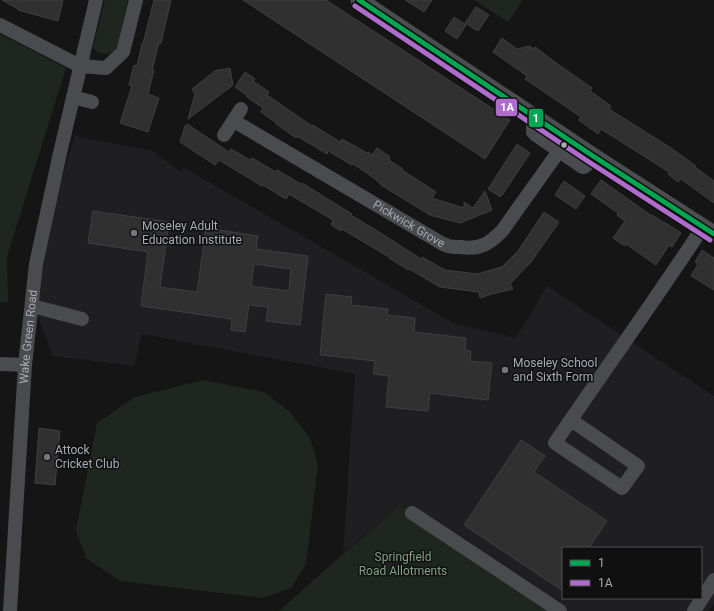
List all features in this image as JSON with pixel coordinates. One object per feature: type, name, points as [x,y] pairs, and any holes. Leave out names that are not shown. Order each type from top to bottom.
[{"type":"main road","points":[[359,0],[538,120],[709,231]]},
{"type":"street","name":"Wake Green Road","points":[[7,609],[25,365],[36,264],[96,0]]},
{"type":"street","points":[[0,25],[80,66],[106,68],[123,52],[136,0]]},
{"type":"street","points":[[73,97],[92,102]]},
{"type":"street","points":[[224,135],[241,108]]},
{"type":"street","points":[[538,120],[533,128],[533,132],[581,166],[584,167],[588,164],[593,156]]},
{"type":"street","name":"Pickwick Grove","points":[[234,121],[431,237],[448,246],[464,248],[476,248],[485,245],[502,231],[559,151]]},
{"type":"street","points":[[571,420],[638,466],[622,488],[555,443],[571,420],[709,231]]},
{"type":"street","points":[[32,307],[82,319]]},
{"type":"street","points":[[0,364],[25,365]]},
{"type":"street","points":[[412,513],[560,611]]},
{"type":"street","points":[[702,599],[714,580]]},
{"type":"street","points":[[694,611],[702,599]]},
{"type":"shaded area","name":"Moseley School and Sixth Form","points":[[75,136],[153,151],[181,172],[183,167],[455,324],[516,338],[547,286],[714,396],[714,605],[708,611],[556,611],[400,505],[343,553],[355,374],[142,334],[134,366],[53,356],[36,311],[38,265]]},
{"type":"green space","points":[[105,0],[128,0],[116,51],[107,54],[98,53],[93,47]]},
{"type":"green space","points":[[474,0],[523,0],[508,22]]},
{"type":"green space","points":[[0,34],[66,68],[7,257],[8,303],[0,302]]},
{"type":"green space","points":[[203,380],[264,392],[289,411],[310,438],[318,465],[306,564],[291,588],[263,598],[120,581],[86,558],[76,530],[97,423],[135,397]]},
{"type":"green space","name":"Springfield Road Allotments","points":[[400,505],[556,611],[279,611]]},
{"type":"building","points":[[2,0],[63,0],[58,21],[18,10]]},
{"type":"building","points":[[154,0],[171,0],[161,43],[159,43],[152,70],[154,70],[148,94],[159,98],[148,132],[120,123],[132,86],[129,85],[134,65],[137,66]]},
{"type":"building","points":[[243,0],[326,0],[510,120],[485,159]]},
{"type":"building","points":[[405,0],[432,0],[424,12]]},
{"type":"building","points":[[476,7],[489,15],[478,31],[465,23]]},
{"type":"building","points":[[454,17],[466,25],[457,39],[445,31]]},
{"type":"building","points":[[502,38],[517,49],[529,46],[534,49],[535,47],[592,88],[590,91],[611,106],[609,109],[671,148],[696,166],[695,167],[714,181],[714,203],[681,179],[678,182],[668,174],[669,172],[601,129],[598,134],[579,120],[581,117],[525,79],[527,76],[493,52]]},
{"type":"building","points":[[230,68],[233,85],[188,119],[195,94],[192,89],[215,71]]},
{"type":"building","points":[[245,72],[255,79],[253,81],[269,92],[267,95],[312,126],[313,125],[340,142],[342,139],[372,155],[377,148],[389,156],[390,161],[436,192],[432,198],[464,208],[464,202],[473,208],[485,191],[492,210],[460,223],[430,215],[381,185],[353,164],[352,165],[328,151],[327,154],[297,136],[296,138],[275,123],[261,112],[263,108],[235,87]]},
{"type":"building","points":[[187,124],[229,152],[231,149],[250,160],[252,158],[276,172],[277,170],[301,184],[302,183],[421,259],[422,257],[445,270],[477,274],[502,267],[518,251],[544,212],[559,222],[531,262],[510,284],[513,289],[480,298],[479,292],[440,287],[409,269],[408,270],[342,229],[341,231],[331,225],[333,220],[289,194],[286,199],[219,160],[215,165],[180,142]]},
{"type":"building","points":[[517,144],[530,153],[500,197],[488,189]]},
{"type":"building","points":[[601,180],[652,216],[681,233],[672,247],[669,245],[656,265],[626,244],[625,246],[613,238],[625,221],[617,215],[618,213],[591,194]]},
{"type":"building","points":[[564,181],[585,196],[576,209],[555,195]]},
{"type":"building","points":[[93,211],[169,222],[160,287],[197,292],[206,228],[258,236],[256,249],[308,256],[300,325],[266,321],[268,307],[249,305],[245,332],[231,330],[232,319],[141,306],[148,252],[88,243]],"holes":[[[254,264],[291,269],[289,291],[251,286]]]},
{"type":"building","points":[[702,250],[714,258],[714,290],[691,276],[698,264],[695,262]]},
{"type":"building","points":[[326,294],[352,297],[351,305],[388,309],[387,315],[415,318],[414,332],[466,338],[465,350],[471,351],[470,361],[492,363],[488,400],[430,393],[428,411],[386,407],[389,376],[373,374],[375,361],[320,355]]},
{"type":"building","name":"Attock Cricket Club","points":[[39,428],[60,431],[55,485],[35,483]]},
{"type":"building","points":[[521,440],[545,456],[534,472],[607,521],[590,547],[562,547],[562,590],[464,525]]},
{"type":"transit line","name":"1","points":[[359,0],[593,156],[714,234]]},
{"type":"transit line","name":"1A","points":[[355,6],[589,162],[710,240]]},
{"type":"place","name":"Moseley Adult Education Institute","points":[[134,233]]},
{"type":"place","name":"Moseley School and Sixth Form","points":[[505,370]]},
{"type":"place","name":"Attock Cricket Club","points":[[47,457]]}]
